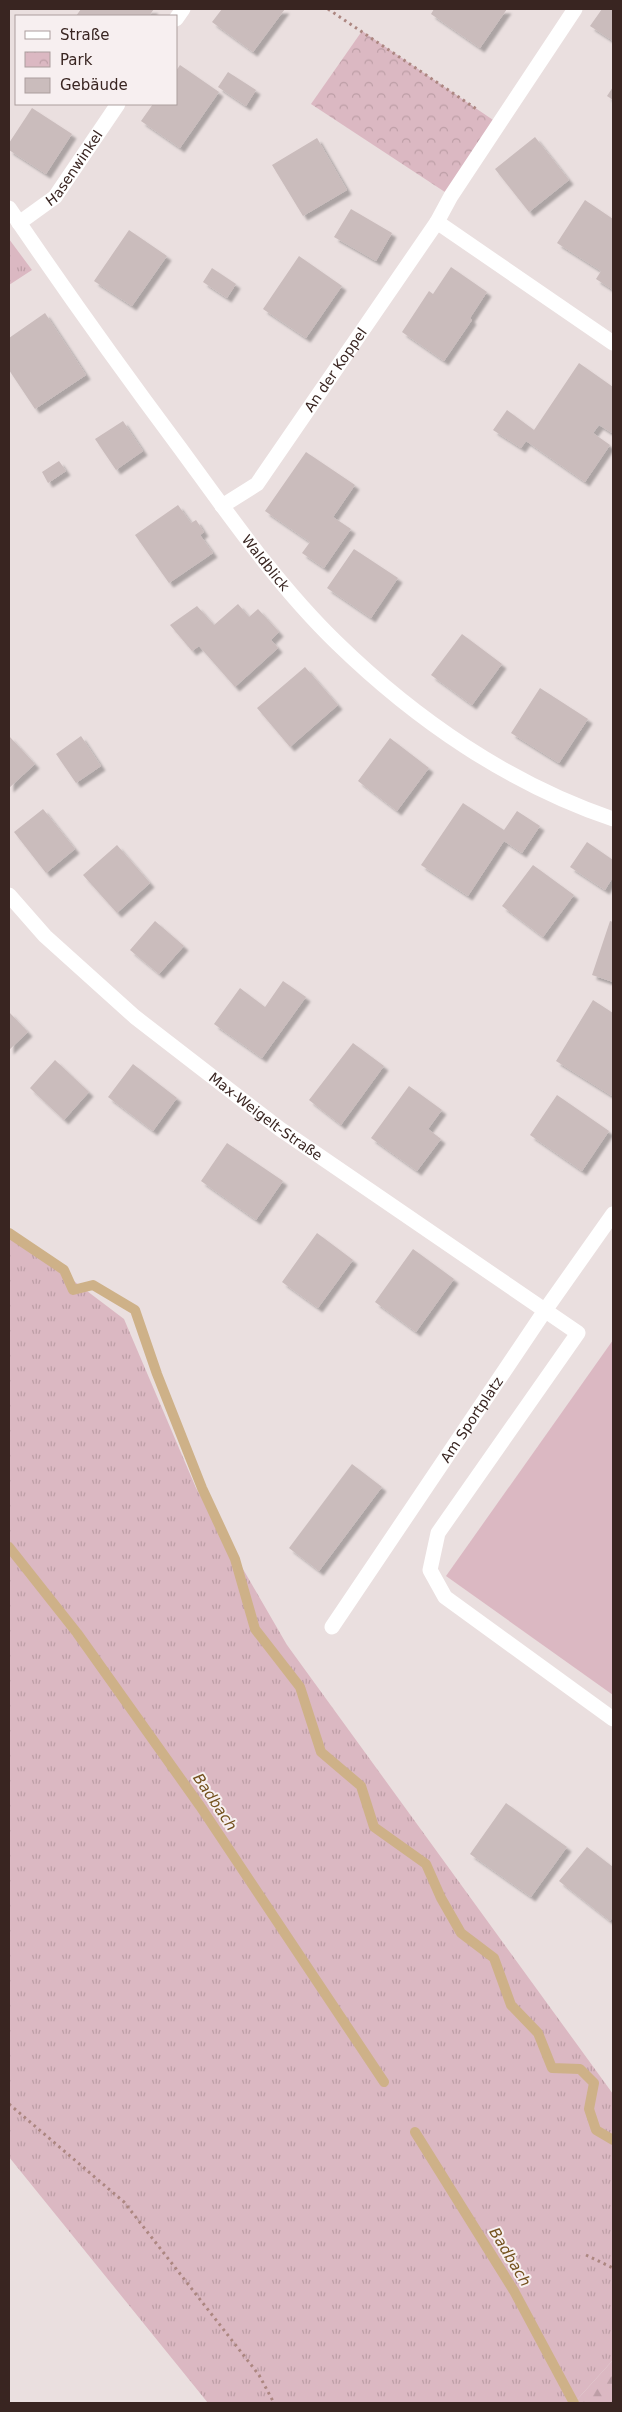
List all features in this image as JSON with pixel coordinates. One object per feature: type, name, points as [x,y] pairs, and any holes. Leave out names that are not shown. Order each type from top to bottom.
[{"type":"street","name":"An der Koppel","points":[[222,506],[257,484],[437,222],[575,9]]},
{"type":"street","name":"Hasenwinkel","points":[[19,223],[54,197],[117,105]]},
{"type":"street","name":"Waldblick","points":[[9,208],[120,368],[222,506],[298,601],[337,643],[441,731],[498,768],[577,805],[613,819]]},
{"type":"street","points":[[437,222],[613,343]]},
{"type":"street","name":"Max-Weigelt-Straße","points":[[9,895],[45,936],[135,1017],[280,1129],[546,1309],[578,1333],[438,1533],[430,1570],[445,1597],[613,1719]]},
{"type":"street","name":"Am Sportplatz","points":[[332,1627],[546,1309],[613,1214]]},
{"type":"path","points":[[328,9],[499,124]]},
{"type":"path","points":[[9,2104],[124,2202],[259,2375],[274,2403]]},
{"type":"path","points":[[586,2255],[613,2268]]},
{"type":"green space","points":[[362,31],[499,124],[451,196],[311,104]]},
{"type":"green space","points":[[9,239],[32,270],[9,285]]},
{"type":"green space","points":[[9,1232],[124,1319],[196,1488],[287,1645],[613,2094],[613,2360],[574,2403],[208,2403],[9,2157]]},
{"type":"green space","points":[[613,1340],[613,1695],[446,1576]]},
{"type":"green space","points":[[613,2360],[613,2403],[574,2403]]},
{"type":"building","points":[[81,9],[154,9],[150,15],[77,15]]},
{"type":"building","points":[[222,9],[285,9],[253,52],[212,22]]},
{"type":"building","points":[[434,9],[507,9],[480,48],[431,14]]},
{"type":"building","points":[[602,9],[613,9],[613,41],[590,26]]},
{"type":"building","points":[[180,65],[219,92],[180,148],[141,121],[152,105],[178,105],[178,68]]},
{"type":"building","points":[[228,72],[256,90],[246,106],[218,87]]},
{"type":"building","points":[[613,87],[613,100],[607,96]]},
{"type":"building","points":[[32,108],[72,134],[46,174],[9,150],[9,143]]},
{"type":"building","points":[[535,137],[569,180],[529,212],[495,169]]},
{"type":"building","points":[[317,138],[347,190],[303,216],[272,165]]},
{"type":"building","points":[[585,200],[613,219],[613,290],[596,279],[601,271],[557,243]]},
{"type":"building","points":[[351,209],[392,233],[376,261],[334,237]]},
{"type":"building","points":[[129,230],[167,256],[132,306],[94,281]]},
{"type":"building","points":[[299,256],[342,286],[306,338],[263,309]]},
{"type":"building","points":[[451,267],[487,292],[470,318],[472,320],[444,361],[402,332],[429,291],[433,294]]},
{"type":"building","points":[[212,268],[236,284],[227,298],[203,282]]},
{"type":"building","points":[[45,313],[86,375],[35,409],[9,370],[9,338]]},
{"type":"building","points":[[579,363],[613,387],[613,431],[612,433],[599,425],[593,433],[610,445],[585,482],[526,441],[521,448],[493,430],[507,410],[534,430]]},
{"type":"building","points":[[123,421],[143,451],[116,470],[95,439]]},
{"type":"building","points":[[306,452],[355,485],[333,517],[351,529],[324,568],[302,553],[310,542],[265,511]]},
{"type":"building","points":[[59,461],[66,471],[48,483],[42,472]]},
{"type":"building","points":[[178,505],[191,523],[196,520],[204,532],[200,535],[213,553],[169,583],[135,535]]},
{"type":"building","points":[[354,549],[398,578],[371,618],[327,588]]},
{"type":"building","points":[[238,604],[249,617],[258,609],[279,632],[271,640],[278,648],[235,687],[199,646],[192,651],[170,625],[197,606],[214,625]]},
{"type":"building","points":[[462,634],[502,664],[472,705],[431,675]]},
{"type":"building","points":[[305,667],[338,705],[290,747],[257,708]]},
{"type":"building","points":[[540,688],[588,719],[559,763],[511,733]]},
{"type":"building","points":[[9,736],[35,764],[9,788]]},
{"type":"building","points":[[81,736],[101,766],[76,783],[56,754]]},
{"type":"building","points":[[390,738],[429,768],[397,811],[358,781]]},
{"type":"building","points":[[463,803],[504,830],[517,811],[540,826],[522,853],[504,841],[468,896],[421,865]]},
{"type":"building","points":[[43,809],[75,849],[46,873],[14,832]]},
{"type":"building","points":[[587,842],[613,860],[613,877],[605,890],[570,867]]},
{"type":"building","points":[[117,845],[150,883],[117,913],[83,875]]},
{"type":"building","points":[[533,865],[574,895],[543,937],[502,906]]},
{"type":"building","points":[[155,921],[184,946],[159,974],[130,950]]},
{"type":"building","points":[[610,921],[613,922],[613,982],[592,975]]},
{"type":"building","points":[[283,981],[306,997],[262,1058],[214,1024],[240,988],[265,1007]]},
{"type":"building","points":[[593,1000],[613,1013],[612,1096],[556,1061]]},
{"type":"building","points":[[9,1012],[28,1032],[9,1050]]},
{"type":"building","points":[[353,1043],[384,1066],[341,1125],[309,1100]]},
{"type":"building","points":[[55,1060],[89,1092],[64,1120],[30,1088]]},
{"type":"building","points":[[133,1064],[177,1098],[153,1131],[108,1097]]},
{"type":"building","points":[[409,1086],[442,1110],[428,1129],[441,1139],[417,1171],[371,1138]]},
{"type":"building","points":[[557,1095],[609,1131],[582,1171],[530,1135]]},
{"type":"building","points":[[227,1143],[283,1181],[256,1220],[201,1181]]},
{"type":"building","points":[[317,1233],[353,1260],[318,1308],[282,1282]]},
{"type":"building","points":[[413,1249],[454,1279],[416,1332],[375,1302]]},
{"type":"building","points":[[352,1464],[382,1487],[319,1571],[289,1548]]},
{"type":"building","points":[[506,1803],[567,1847],[531,1897],[470,1854]]},
{"type":"building","points":[[587,1847],[613,1867],[613,1917],[610,1921],[559,1881]]},
{"type":"waterway","points":[[9,1233],[64,1270],[73,1290],[93,1285],[135,1310],[157,1374],[202,1488],[235,1559],[255,1629],[300,1687],[321,1752],[361,1786],[374,1827],[426,1864],[441,1898],[461,1933],[494,1958],[511,2005],[538,2033],[552,2068],[580,2069],[594,2083],[589,2109],[596,2130],[613,2140]]},
{"type":"waterway","name":"Badbach","points":[[9,1547],[77,1633],[200,1806],[384,2082]]},
{"type":"waterway","name":"Badbach","points":[[415,2132],[514,2291],[574,2403]]}]
